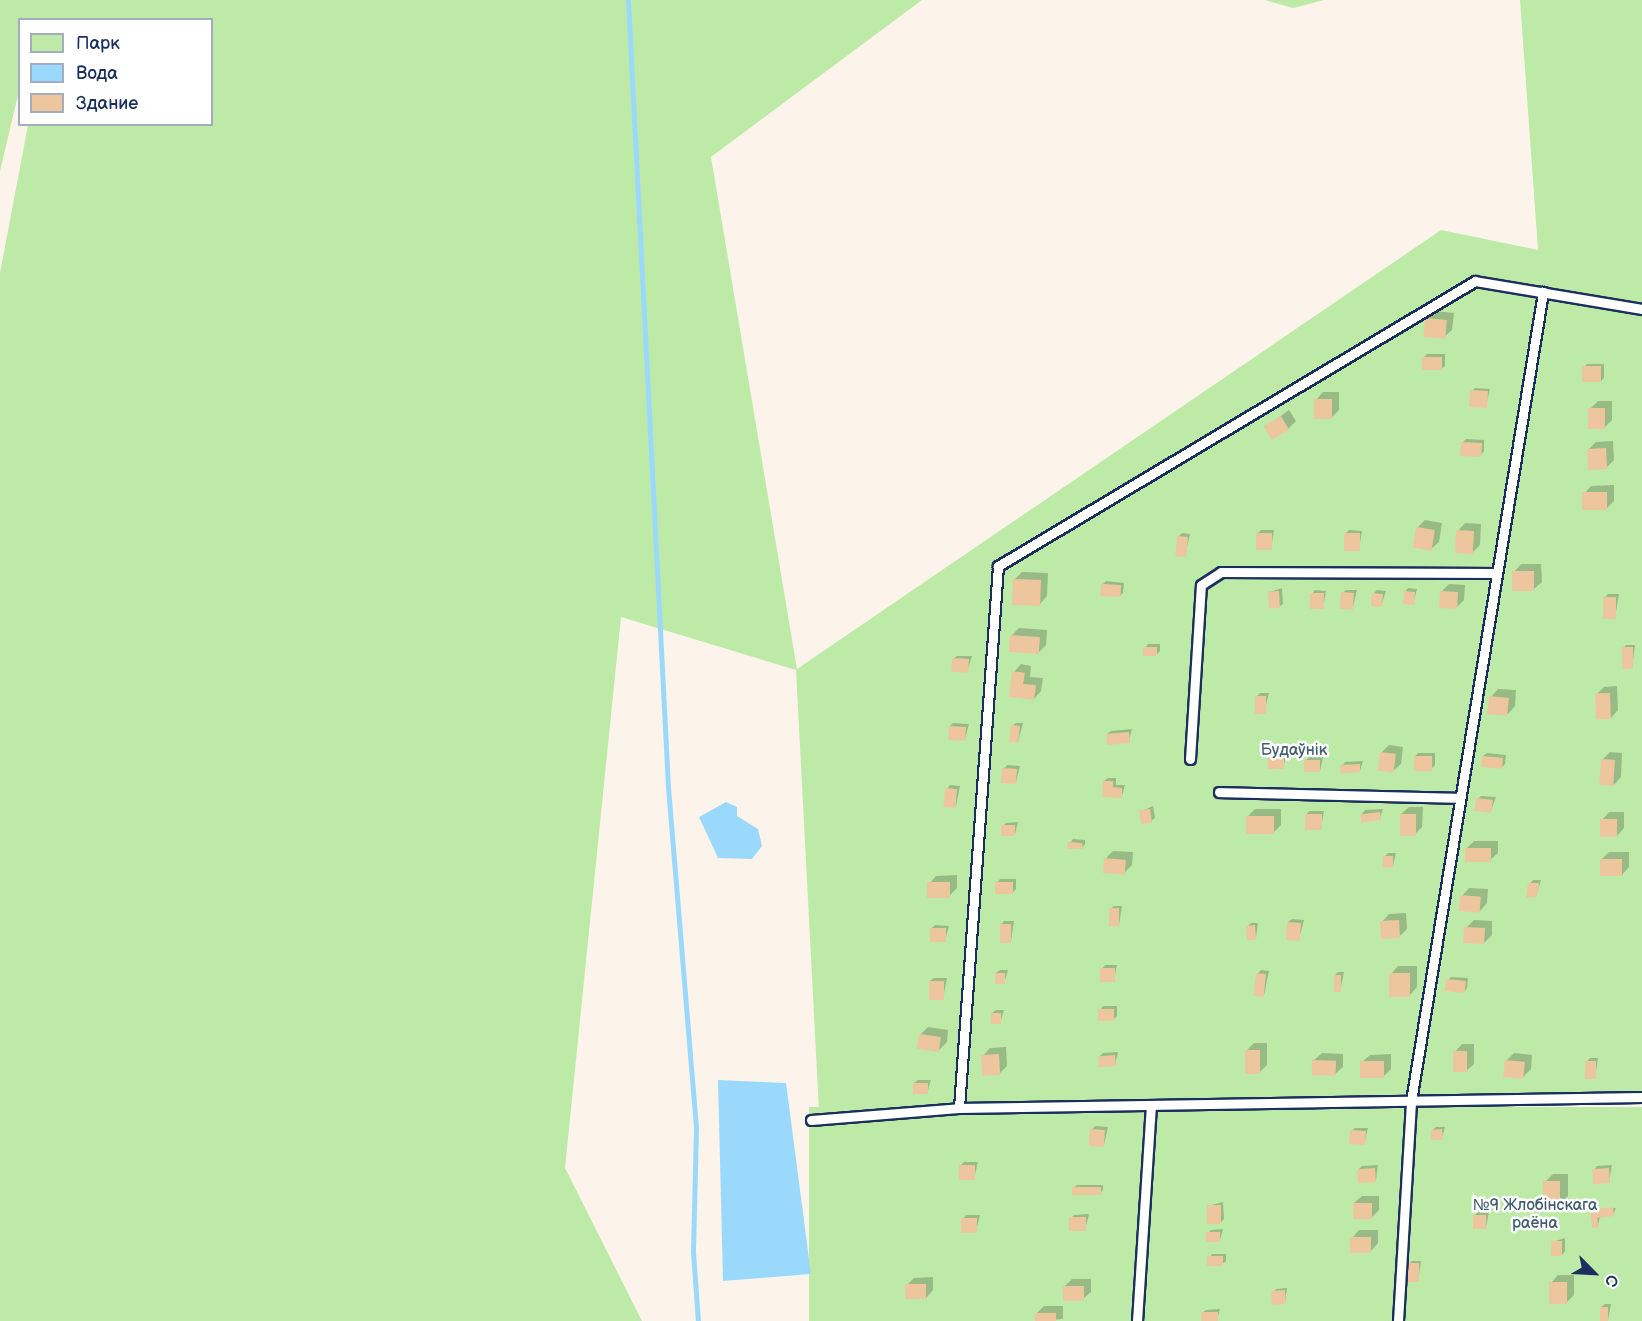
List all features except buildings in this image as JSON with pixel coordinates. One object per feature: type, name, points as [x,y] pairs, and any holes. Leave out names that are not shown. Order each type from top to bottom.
[{"type":"lane","points":[[959,1108],[998,566],[1475,281],[1642,309]]},
{"type":"lane","points":[[1398,1321],[1411,1101],[1543,292]]},
{"type":"lane","points":[[1190,759],[1201,585],[1221,572],[1497,573]]},
{"type":"lane","points":[[1220,792],[1460,798]]},
{"type":"lane","points":[[811,1119],[959,1108],[1642,1097]]},
{"type":"lane","points":[[1137,1321],[1151,1105]]},
{"type":"green space","name":"Будаўнік","points":[[0,0],[922,0],[711,157],[797,669],[1441,230],[1538,250],[1520,0],[1642,0],[1642,1094],[1250,1098],[819,1111],[796,670],[621,617],[565,1168],[642,1321],[0,1321],[0,273],[28,126],[213,126],[213,18],[18,18],[18,95],[0,171]]},
{"type":"green space","points":[[1265,0],[1324,0],[1293,8]]},
{"type":"green space","name":"№9 Жлобінскага раёна","points":[[809,1107],[1642,1107],[1642,1321],[809,1321]]},
{"type":"water","points":[[726,802],[737,807],[737,816],[758,829],[762,846],[752,859],[718,858],[699,817]]},
{"type":"water","points":[[718,1080],[786,1083],[811,1274],[723,1281]]},
{"type":"waterway","points":[[628,0],[668,787],[696,1128],[693,1252],[698,1321]]}]
